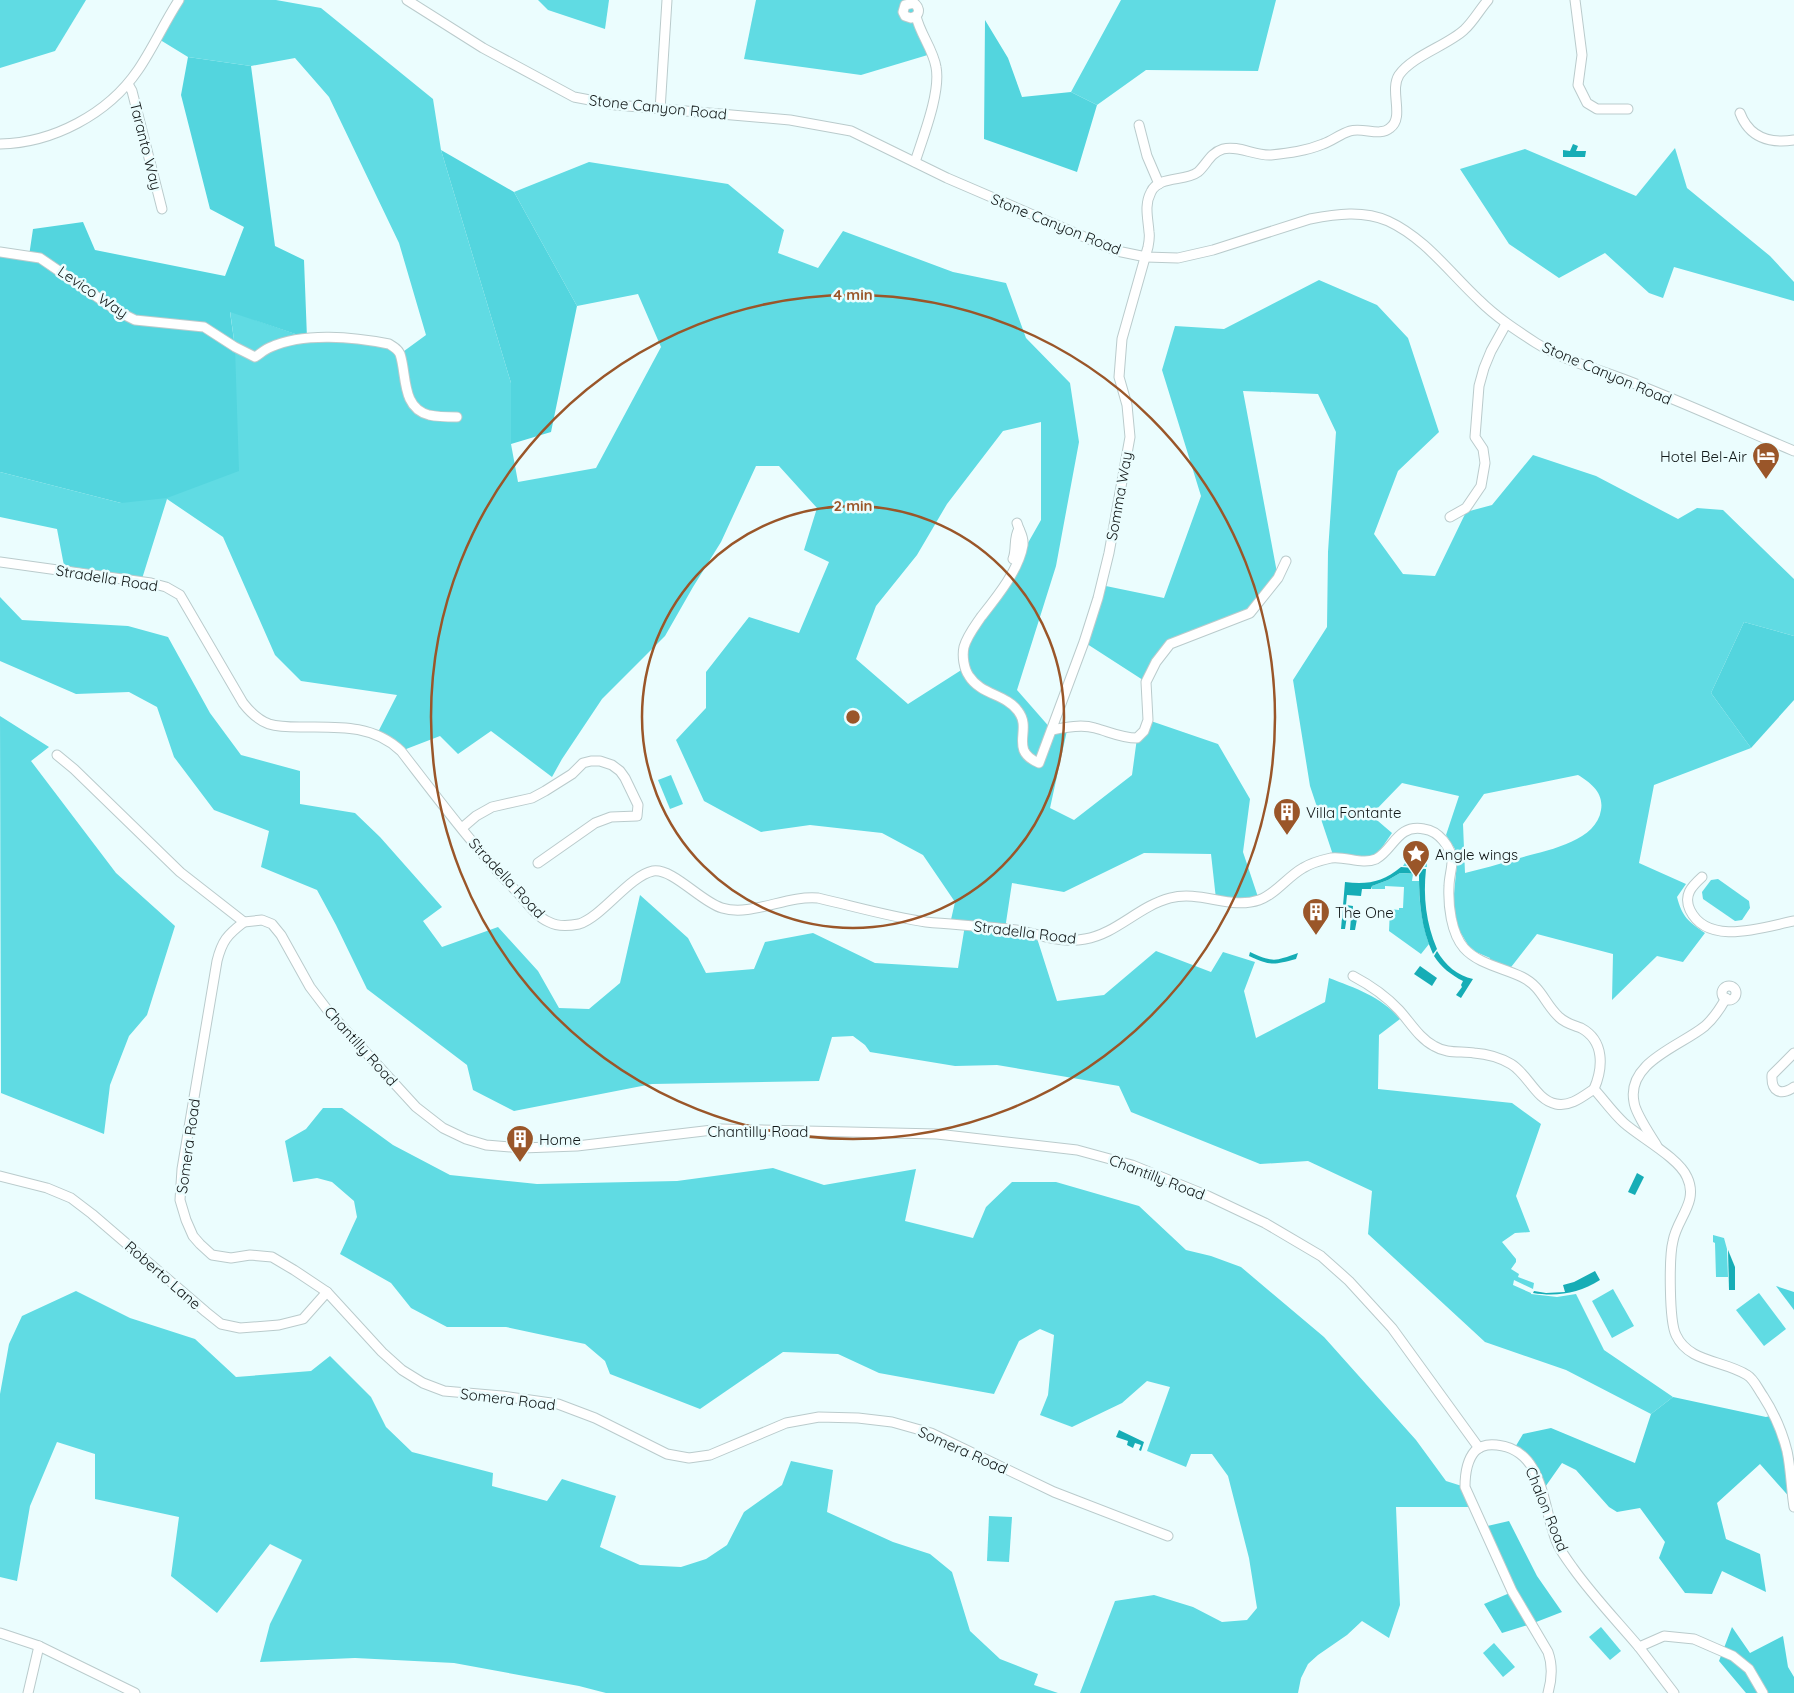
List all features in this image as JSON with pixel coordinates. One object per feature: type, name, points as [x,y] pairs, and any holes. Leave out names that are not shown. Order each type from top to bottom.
[{"type":"street","points":[[0,144],[30,140],[67,128],[102,107],[128,84],[179,0]]},
{"type":"street","name":"Stone Canyon Road","points":[[408,0],[483,48],[574,97],[616,105],[660,110],[790,120],[851,131],[947,178],[1117,251],[1146,257],[1178,258],[1310,219],[1345,214],[1373,217],[1396,225],[1422,242],[1480,301],[1506,324],[1555,354],[1623,379],[1794,451]]},
{"type":"street","points":[[660,110],[667,0]]},
{"type":"street","points":[[1139,125],[1147,156],[1159,184],[1193,175],[1200,170],[1215,152],[1223,149],[1232,148],[1268,155],[1298,152],[1324,144],[1356,129],[1384,132],[1396,122],[1395,83],[1400,74],[1416,61],[1464,30],[1488,0]]},
{"type":"street","points":[[1575,0],[1582,55],[1578,85],[1587,102],[1597,109],[1628,109]]},
{"type":"street","points":[[915,162],[928,121],[937,78],[936,66],[919,28],[916,16]]},
{"type":"street","name":"Taranto Way","points":[[128,84],[132,92],[162,209]]},
{"type":"street","points":[[1740,113],[1744,124],[1754,134],[1781,142],[1794,140]]},
{"type":"street","name":"Somma Way","points":[[1018,526],[1023,536],[1023,544],[1017,565],[1004,587],[973,628],[964,646],[963,657],[968,674],[976,685],[1008,702],[1020,714],[1024,752],[1029,759],[1039,763],[1098,598],[1109,554],[1130,437],[1127,405],[1119,377],[1122,339],[1146,257],[1149,233],[1146,215],[1150,193],[1159,184]]},
{"type":"street","name":"Levico Way","points":[[0,252],[40,258],[119,312],[135,320],[204,327],[254,358],[270,347],[288,341],[307,338],[333,337],[389,344],[396,348],[400,354],[405,386],[412,402],[418,409],[428,415],[457,417]]},
{"type":"street","points":[[1450,517],[1466,508],[1481,486],[1484,463],[1483,449],[1475,438],[1479,386],[1484,368],[1506,324]]},
{"type":"street","points":[[1052,730],[1068,726],[1094,727],[1116,736],[1137,738],[1144,730],[1148,720],[1146,682],[1156,662],[1170,644],[1250,612],[1278,578],[1286,561]]},
{"type":"street","name":"Stradella Road","points":[[0,562],[151,583],[166,587],[180,595],[243,703],[258,718],[269,724],[282,727],[364,730],[392,742],[499,873],[540,916],[548,922],[559,926],[580,923],[633,882],[653,871],[671,876],[708,902],[734,911],[805,896],[924,922],[1018,931],[1075,941],[1100,936],[1155,903],[1170,898],[1202,896],[1245,903],[1259,900],[1272,894],[1302,868],[1334,858],[1364,861],[1374,859],[1386,851],[1396,837],[1401,834],[1415,829],[1426,829],[1444,841],[1449,850],[1452,861],[1449,904],[1452,923],[1464,948],[1482,960],[1532,983],[1541,991],[1559,1018],[1583,1029],[1590,1035],[1598,1046],[1601,1058],[1599,1077],[1594,1089]]},
{"type":"street","points":[[57,755],[180,872],[244,922]]},
{"type":"street","points":[[462,828],[476,816],[492,807],[532,798],[572,774],[583,763],[600,761],[612,765],[620,771],[638,805],[637,816],[611,817],[595,823],[538,863]]},
{"type":"street","points":[[1702,877],[1692,886],[1688,894],[1687,903],[1692,914],[1710,929],[1731,932],[1794,921]]},
{"type":"street","name":"Chantilly Road","points":[[244,922],[262,920],[272,924],[281,935],[310,987],[329,1012],[416,1107],[443,1128],[466,1139],[486,1145],[522,1148],[577,1146],[721,1129],[937,1134],[1077,1150],[1132,1165],[1208,1196],[1265,1223],[1321,1256],[1349,1281],[1392,1328],[1478,1448]]},
{"type":"street","name":"Somera Road","points":[[244,922],[230,932],[222,944],[217,961],[182,1169],[180,1200],[186,1220],[193,1236],[212,1255],[231,1258],[250,1256],[272,1257],[327,1292],[382,1352],[402,1370],[423,1383],[444,1391],[502,1396],[558,1404],[595,1418],[667,1454],[689,1458],[710,1454],[778,1426],[819,1417],[858,1418],[892,1422],[930,1433],[1054,1492],[1168,1536]]},
{"type":"street","points":[[1353,976],[1382,994],[1399,1010],[1423,1038],[1434,1047],[1449,1053],[1473,1052],[1495,1056],[1512,1064],[1526,1076],[1544,1099],[1556,1104],[1568,1104],[1594,1089],[1624,1122],[1658,1148],[1687,1176],[1691,1188],[1691,1198],[1686,1212],[1677,1226],[1671,1251],[1672,1323],[1676,1335],[1684,1347],[1694,1355],[1738,1370],[1749,1376],[1754,1382],[1769,1406],[1780,1429],[1787,1452],[1794,1508]]},
{"type":"street","points":[[1658,1148],[1634,1103],[1633,1088],[1639,1074],[1651,1062],[1704,1026],[1721,1008],[1726,998]]},
{"type":"street","points":[[1794,1054],[1772,1075],[1772,1082],[1775,1089],[1780,1092],[1786,1092],[1794,1087]]},
{"type":"street","name":"Roberto Lane","points":[[0,1176],[47,1188],[71,1198],[222,1324],[240,1328],[279,1326],[303,1318],[327,1292]]},
{"type":"street","name":"Chalon Road","points":[[1478,1448],[1492,1444],[1507,1447],[1514,1449],[1527,1460],[1542,1490],[1558,1545],[1574,1569],[1639,1647],[1674,1693]]},
{"type":"street","points":[[1478,1448],[1472,1455],[1469,1463],[1465,1487],[1512,1591],[1548,1652],[1552,1672],[1548,1693]]},
{"type":"street","points":[[0,1633],[39,1646],[135,1693]]},
{"type":"street","points":[[1639,1647],[1664,1636],[1694,1639],[1733,1656],[1749,1669],[1763,1693]]},
{"type":"street","points":[[28,1693],[39,1646]]},
{"type":"shaded area","points":[[0,0],[86,0],[55,51],[0,68]]},
{"type":"shaded area","points":[[179,0],[276,0],[321,8],[433,99],[441,150],[511,383],[511,444],[518,482],[596,468],[661,347],[638,294],[577,306],[514,192],[589,162],[728,184],[784,230],[778,253],[818,268],[843,231],[953,272],[1006,283],[1026,338],[1070,383],[1079,442],[1056,566],[1017,690],[1052,730],[1068,726],[1050,808],[1074,820],[1132,775],[1137,738],[1148,720],[1218,744],[1250,799],[1243,852],[1259,900],[1216,899],[1211,854],[1144,853],[1064,892],[1012,883],[1005,929],[1036,935],[1057,1001],[1104,995],[1156,951],[1211,972],[1223,952],[1255,962],[1244,991],[1256,1038],[1325,1002],[1329,978],[1368,994],[1385,1005],[1400,1019],[1379,1035],[1378,1089],[1512,1103],[1541,1124],[1516,1196],[1530,1232],[1515,1233],[1502,1242],[1516,1259],[1511,1269],[1519,1274],[1518,1277],[1534,1283],[1533,1289],[1514,1280],[1513,1285],[1531,1294],[1557,1297],[1576,1294],[1604,1350],[1673,1397],[1651,1414],[1566,1370],[1485,1342],[1368,1234],[1372,1191],[1308,1161],[1260,1164],[1131,1112],[1119,1086],[997,1065],[955,1066],[870,1052],[865,1045],[853,1036],[832,1037],[819,1081],[652,1084],[514,1111],[473,1090],[467,1065],[367,989],[317,890],[261,867],[269,831],[214,810],[174,757],[157,707],[129,692],[76,694],[0,661],[0,597],[22,620],[128,626],[168,637],[210,713],[241,755],[300,771],[300,804],[355,813],[380,837],[442,907],[423,921],[442,947],[498,927],[538,971],[559,1008],[589,1009],[620,983],[640,895],[688,938],[706,973],[754,969],[765,942],[813,933],[875,963],[958,968],[965,925],[950,924],[955,902],[923,855],[882,833],[810,825],[761,832],[704,801],[676,740],[706,708],[706,672],[749,617],[799,633],[829,562],[804,550],[817,508],[779,466],[756,466],[721,542],[665,636],[602,699],[552,777],[491,731],[458,754],[440,736],[401,751],[377,734],[397,695],[301,681],[275,655],[223,537],[167,499],[141,582],[65,571],[57,529],[0,517],[0,472],[121,503],[235,347],[230,311],[307,338],[382,343],[400,354],[426,335],[399,243],[329,97],[295,58],[251,66],[188,57],[157,38]],"holes":[[[1041,422],[1041,520],[1012,571],[964,646],[966,667],[908,704],[856,659],[876,606],[917,555],[947,504],[1003,431]]]},
{"type":"shaded area","points":[[538,0],[609,0],[605,29],[548,10]]},
{"type":"shaded area","points":[[756,0],[911,0],[931,54],[861,75],[744,59]]},
{"type":"shaded area","points":[[1121,0],[1276,0],[1258,71],[1146,70],[1097,105],[1071,92]]},
{"type":"shaded area","points":[[985,20],[1008,58],[1022,97],[1071,92],[1097,105],[1077,172],[984,139]]},
{"type":"shaded area","points":[[188,57],[251,66],[275,246],[304,260],[307,338],[230,312],[235,347],[239,471],[167,498],[121,503],[0,472],[0,252],[29,256],[33,229],[83,222],[95,250],[225,276],[244,227],[210,209],[181,95]]},
{"type":"shaded area","points":[[1573,144],[1578,146],[1576,151],[1586,151],[1585,157],[1563,157],[1563,150],[1570,151]]},
{"type":"shaded area","points":[[1675,148],[1687,188],[1770,256],[1794,282],[1794,301],[1674,267],[1663,298],[1649,293],[1605,253],[1559,278],[1509,244],[1460,169],[1525,149],[1636,196]]},
{"type":"shaded area","points":[[441,150],[514,192],[577,306],[551,432],[511,444],[511,383]]},
{"type":"shaded area","points":[[1319,280],[1377,305],[1408,338],[1439,432],[1398,471],[1374,534],[1403,574],[1435,576],[1466,512],[1492,505],[1533,455],[1596,476],[1678,519],[1697,508],[1723,510],[1794,579],[1794,636],[1744,622],[1711,693],[1751,748],[1654,785],[1639,863],[1686,884],[1677,897],[1681,910],[1695,926],[1705,933],[1683,962],[1657,956],[1612,1000],[1613,954],[1537,934],[1508,971],[1489,963],[1490,958],[1476,952],[1468,945],[1459,930],[1453,905],[1457,862],[1455,849],[1446,835],[1459,796],[1402,783],[1371,815],[1392,833],[1374,859],[1334,858],[1310,786],[1293,680],[1327,627],[1328,552],[1336,432],[1318,394],[1243,391],[1278,578],[1250,613],[1170,644],[1146,682],[1084,642],[1101,585],[1164,598],[1201,496],[1162,370],[1175,326],[1224,329]],"holes":[[[1578,775],[1592,785],[1600,798],[1601,810],[1597,821],[1589,830],[1579,838],[1553,849],[1465,873],[1463,824],[1484,794]]]},
{"type":"shaded area","points":[[1744,622],[1794,636],[1794,700],[1751,748],[1711,693]]},
{"type":"shaded area","points":[[0,716],[49,747],[31,761],[116,873],[175,926],[147,1015],[129,1036],[110,1085],[104,1134],[1,1093]]},
{"type":"shaded area","points":[[671,775],[683,804],[670,809],[658,780]]},
{"type":"shaded area","points":[[1415,853],[1421,854],[1424,857],[1427,867],[1403,866],[1408,858]]},
{"type":"shaded area","points":[[1401,867],[1426,869],[1426,910],[1437,949],[1433,954],[1422,915],[1419,874],[1400,873],[1372,886],[1371,889],[1362,889],[1361,896],[1347,895],[1346,905],[1353,906],[1352,918],[1357,919],[1355,930],[1350,930],[1351,917],[1347,916],[1345,929],[1341,929],[1345,882],[1368,883],[1388,876]]},
{"type":"shaded area","points":[[1400,873],[1413,874],[1412,881],[1419,881],[1421,913],[1429,944],[1421,954],[1389,931],[1390,909],[1399,910],[1399,908],[1403,908],[1404,887],[1385,886],[1385,889],[1372,889],[1372,886]]},
{"type":"shaded area","points":[[1718,879],[1749,901],[1750,908],[1742,920],[1735,921],[1703,899],[1702,892],[1711,880]]},
{"type":"shaded area","points":[[1437,951],[1452,969],[1473,979],[1461,998],[1456,995],[1462,987],[1463,981],[1440,964],[1434,956]]},
{"type":"shaded area","points":[[1250,952],[1274,960],[1298,953],[1296,959],[1272,964],[1249,956]]},
{"type":"shaded area","points":[[1420,966],[1437,978],[1432,986],[1414,974]]},
{"type":"shaded area","points":[[323,1108],[342,1108],[393,1145],[450,1175],[537,1184],[677,1181],[773,1168],[824,1185],[916,1169],[905,1221],[973,1238],[986,1207],[1012,1182],[1056,1182],[1139,1206],[1186,1250],[1211,1256],[1241,1267],[1324,1337],[1416,1440],[1446,1481],[1465,1487],[1474,1507],[1396,1507],[1400,1605],[1389,1638],[1362,1621],[1347,1635],[1308,1664],[1301,1678],[1298,1693],[1080,1693],[1115,1601],[1154,1595],[1193,1607],[1222,1622],[1247,1620],[1257,1608],[1249,1558],[1228,1476],[1212,1454],[1191,1454],[1186,1467],[1147,1451],[1170,1387],[1147,1381],[1122,1403],[1072,1427],[1040,1415],[1048,1395],[1054,1335],[1040,1329],[1019,1341],[994,1394],[879,1373],[838,1354],[783,1352],[700,1409],[610,1374],[605,1361],[585,1344],[506,1327],[447,1327],[411,1308],[391,1283],[340,1254],[357,1217],[354,1201],[332,1182],[317,1178],[293,1182],[285,1141],[306,1129]]},
{"type":"shaded area","points":[[1637,1173],[1644,1177],[1635,1195],[1628,1192]]},
{"type":"shaded area","points":[[1713,1235],[1724,1238],[1727,1249],[1728,1277],[1716,1277]]},
{"type":"shaded area","points":[[1728,1250],[1735,1267],[1735,1290],[1729,1290]]},
{"type":"shaded area","points":[[1595,1271],[1600,1280],[1576,1291],[1560,1294],[1533,1293],[1534,1291],[1546,1293],[1565,1292],[1563,1285],[1574,1282]]},
{"type":"shaded area","points":[[1776,1286],[1794,1292],[1794,1310]]},
{"type":"shaded area","points":[[1613,1289],[1634,1326],[1612,1338],[1592,1301]]},
{"type":"shaded area","points":[[76,1291],[130,1318],[195,1339],[236,1377],[311,1371],[330,1356],[371,1397],[386,1427],[412,1452],[493,1473],[492,1486],[547,1501],[562,1479],[616,1496],[600,1547],[640,1565],[681,1567],[706,1559],[727,1545],[744,1512],[782,1485],[791,1461],[833,1470],[827,1512],[893,1542],[930,1554],[952,1572],[970,1631],[1000,1659],[1038,1674],[1034,1685],[1058,1693],[606,1693],[579,1686],[454,1663],[355,1658],[260,1662],[270,1624],[302,1560],[270,1544],[217,1613],[171,1576],[179,1517],[95,1499],[95,1454],[57,1442],[30,1506],[17,1581],[0,1577],[0,1394],[9,1344],[22,1316]]},
{"type":"shaded area","points":[[1759,1293],[1786,1329],[1764,1346],[1736,1310]]},
{"type":"shaded area","points":[[1673,1397],[1766,1417],[1774,1415],[1778,1421],[1793,1501],[1760,1464],[1717,1503],[1726,1539],[1760,1554],[1766,1592],[1722,1571],[1712,1594],[1685,1593],[1659,1558],[1665,1542],[1640,1508],[1617,1512],[1609,1507],[1576,1470],[1562,1463],[1543,1490],[1514,1449],[1523,1434],[1551,1428],[1635,1463],[1651,1414]]},
{"type":"shaded area","points":[[1119,1430],[1144,1442],[1141,1451],[1139,1450],[1141,1445],[1135,1443],[1133,1448],[1127,1445],[1128,1441],[1116,1437]]},
{"type":"shaded area","points":[[989,1516],[1012,1517],[1009,1562],[987,1561]]},
{"type":"shaded area","points":[[1509,1521],[1537,1576],[1562,1612],[1502,1633],[1484,1604],[1512,1592],[1483,1527]]},
{"type":"shaded area","points":[[1601,1627],[1621,1651],[1610,1660],[1589,1637]]},
{"type":"shaded area","points":[[1732,1627],[1750,1653],[1783,1636],[1788,1667],[1794,1677],[1794,1693],[1746,1693],[1719,1661]]},
{"type":"shaded area","points":[[1494,1643],[1515,1667],[1503,1677],[1483,1653]]},
{"type":"place","name":"Hotel Bel-Air","points":[[1766,480]]},
{"type":"place","name":"Villa Fontante","points":[[1287,836]]},
{"type":"place","name":"Angle wings","points":[[1416,878]]},
{"type":"place","name":"The One","points":[[1316,936]]},
{"type":"place","name":"Home","points":[[520,1163]]}]
